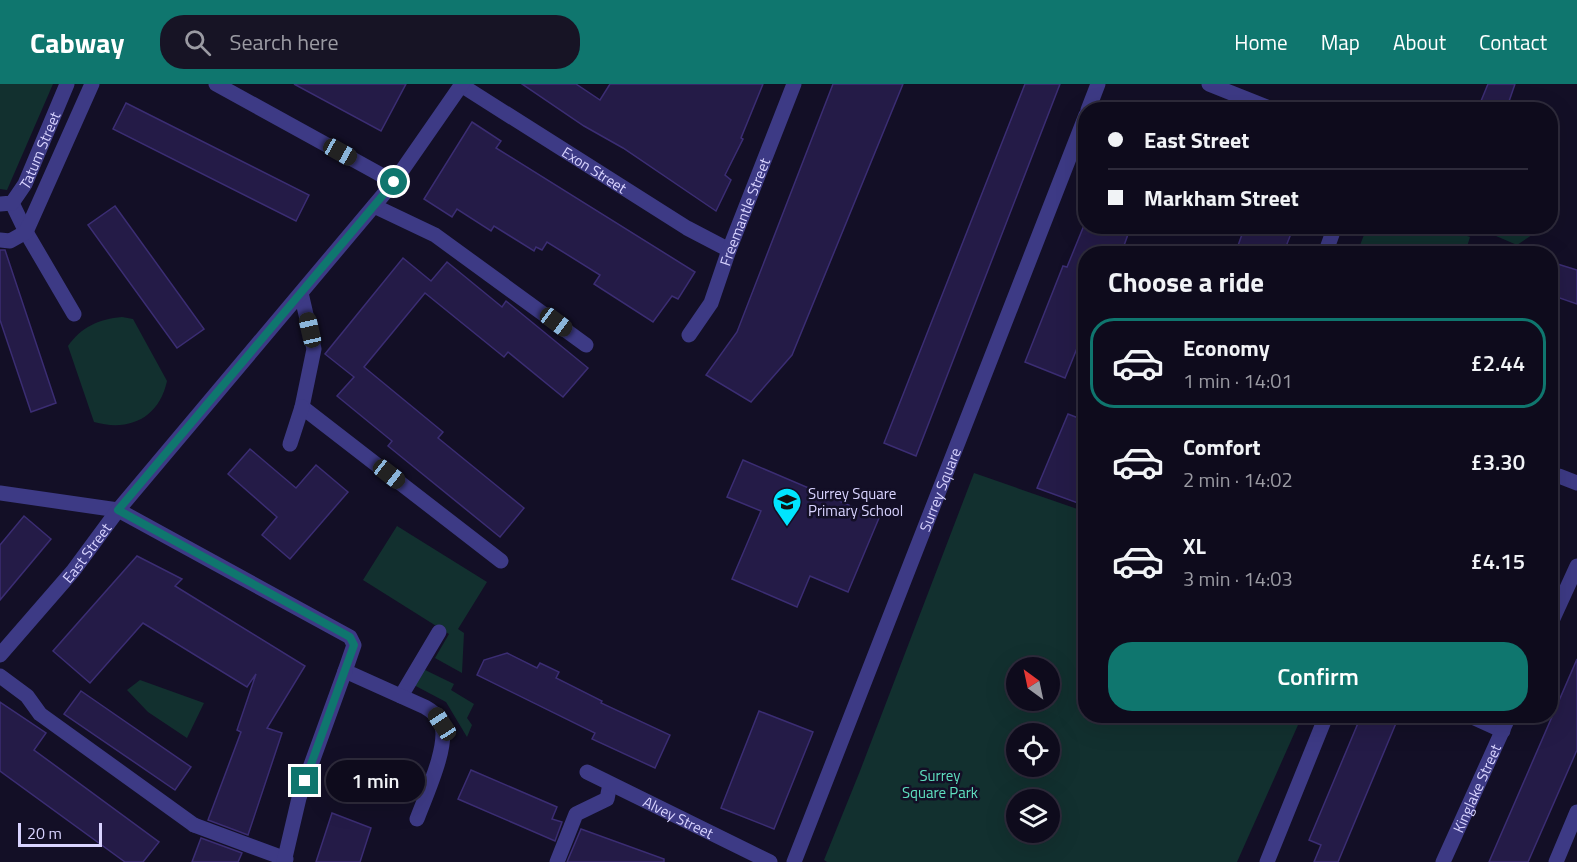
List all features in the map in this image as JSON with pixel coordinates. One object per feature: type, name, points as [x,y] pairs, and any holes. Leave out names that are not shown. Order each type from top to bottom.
[{"type":"street","name":"Tatum Street","points":[[6,204],[25,184],[67,84]]},
{"type":"street","points":[[0,240],[10,241],[26,232],[92,84]]},
{"type":"street","points":[[216,84],[394,182]]},
{"type":"street","name":"Freemantle Street","points":[[689,335],[711,303],[729,250],[794,84]]},
{"type":"street","points":[[1091,102],[1098,84]]},
{"type":"street","points":[[1209,84],[1254,102]]},
{"type":"street","name":"East Street","points":[[0,655],[73,571],[118,510],[394,182],[462,85]]},
{"type":"street","name":"Exon Street","points":[[462,85],[687,228],[729,250]]},
{"type":"street","name":"Surrey Square","points":[[794,862],[1078,135]]},
{"type":"street","points":[[6,204],[26,232],[74,314]]},
{"type":"street","points":[[374,206],[435,235],[586,345]]},
{"type":"street","points":[[290,444],[302,407],[314,349],[301,293]]},
{"type":"street","points":[[302,407],[501,561]]},
{"type":"street","points":[[1558,476],[1577,483]]},
{"type":"street","points":[[0,494],[118,510],[346,634],[354,645],[299,798],[285,860],[194,825],[40,714],[27,696],[0,676]]},
{"type":"street","points":[[1558,608],[1577,566]]},
{"type":"street","points":[[401,696],[439,632]]},
{"type":"street","points":[[345,671],[434,713],[442,724],[444,743],[417,819]]},
{"type":"street","points":[[1267,862],[1323,723]]},
{"type":"street","points":[[1485,723],[1503,731]]},
{"type":"street","name":"Kinglake Street","points":[[1443,862],[1506,723]]},
{"type":"street","name":"Alvey Street","points":[[587,772],[770,862]]},
{"type":"street","points":[[557,862],[576,814],[608,799],[610,784]]},
{"type":"street","points":[[1556,862],[1577,812]]},
{"type":"green space","points":[[0,84],[53,84],[7,190],[0,189]]},
{"type":"green space","points":[[1364,234],[1462,234],[1470,237],[1467,246],[1360,246]]},
{"type":"green space","points":[[1491,234],[1532,234],[1517,245]]},
{"type":"green space","points":[[122,317],[133,319],[167,381],[163,394],[150,413],[130,423],[107,425],[94,422],[68,346],[91,325]]},
{"type":"green space","name":"Surrey Square Park","points":[[974,473],[1078,509],[1078,723],[1299,723],[1237,862],[827,862],[824,860]]},
{"type":"green space","points":[[397,526],[487,582],[458,629],[464,633],[462,673],[435,658],[449,634],[363,580]]},
{"type":"green space","points":[[421,668],[454,684],[451,690],[474,704],[467,718],[472,725],[467,737],[446,702],[412,684]]},
{"type":"green space","points":[[140,680],[204,703],[187,738],[148,712],[127,690]]},
{"type":"building","points":[[294,84],[406,84],[381,131]]},
{"type":"building","points":[[522,84],[576,84],[600,100],[610,84],[763,84],[741,138],[743,139],[725,175],[731,180],[716,211]]},
{"type":"building","points":[[833,84],[903,84],[792,355],[751,402],[706,375],[737,332]]},
{"type":"building","points":[[1025,84],[1060,84],[916,456],[884,443]]},
{"type":"building","points":[[1488,84],[1515,84],[1509,102],[1481,101]]},
{"type":"building","points":[[126,103],[309,195],[296,221],[113,129]]},
{"type":"building","points":[[472,122],[501,141],[496,148],[695,272],[678,299],[672,296],[653,322],[594,284],[600,275],[547,242],[542,250],[536,247],[534,251],[494,226],[491,231],[457,209],[452,217],[424,199]]},
{"type":"building","points":[[115,206],[204,329],[177,348],[88,225]]},
{"type":"building","points":[[1080,234],[1128,234],[1124,246],[1078,246],[1078,346],[1065,378],[1025,362],[1063,266],[1067,267]]},
{"type":"building","points":[[1242,234],[1291,234],[1286,246],[1238,246]]},
{"type":"building","points":[[0,250],[5,250],[56,403],[31,412],[0,320]]},
{"type":"building","points":[[403,258],[431,281],[447,262],[502,307],[506,301],[588,368],[563,397],[508,352],[504,357],[425,293],[364,367],[443,432],[438,438],[524,508],[500,537],[388,446],[392,441],[337,396],[354,377],[325,354]]},
{"type":"building","points":[[1558,264],[1577,270],[1577,304],[1558,297]]},
{"type":"building","points":[[1068,414],[1078,418],[1078,503],[1037,488]]},
{"type":"building","points":[[250,449],[296,488],[316,465],[348,492],[290,559],[262,535],[277,517],[228,474]]},
{"type":"building","points":[[743,460],[879,518],[848,592],[810,576],[797,607],[732,579],[761,511],[727,497]]},
{"type":"building","points":[[24,516],[51,539],[0,600],[0,545]]},
{"type":"building","points":[[137,556],[182,579],[175,586],[305,666],[267,728],[282,733],[248,835],[208,820],[241,732],[237,730],[256,674],[247,687],[143,623],[90,683],[53,651]]},
{"type":"building","points":[[507,653],[537,668],[540,663],[559,672],[556,678],[602,701],[601,703],[670,735],[655,768],[592,739],[595,733],[477,675],[484,660]]},
{"type":"building","points":[[1577,659],[1577,750],[1528,862],[1489,862],[1549,723],[1558,723],[1558,703]]},
{"type":"building","points":[[81,691],[191,767],[175,790],[64,714]]},
{"type":"building","points":[[0,702],[46,733],[34,750],[159,842],[143,862],[125,862],[0,771]]},
{"type":"building","points":[[759,711],[813,732],[774,829],[721,808]]},
{"type":"building","points":[[1358,723],[1396,723],[1338,862],[1314,862],[1321,845],[1309,840]]},
{"type":"building","points":[[471,770],[557,807],[552,819],[562,822],[555,841],[458,799]]},
{"type":"building","points":[[332,813],[371,828],[360,862],[316,862]]},
{"type":"building","points":[[581,829],[664,859],[664,862],[567,862]]},
{"type":"building","points":[[201,838],[242,853],[238,862],[192,862]]},
{"type":"place","name":"Surrey Square Primary School","points":[[787,528]]},
{"type":"route","points":[[305,781],[351,657],[353,641],[346,634],[118,510],[394,182]]}]
